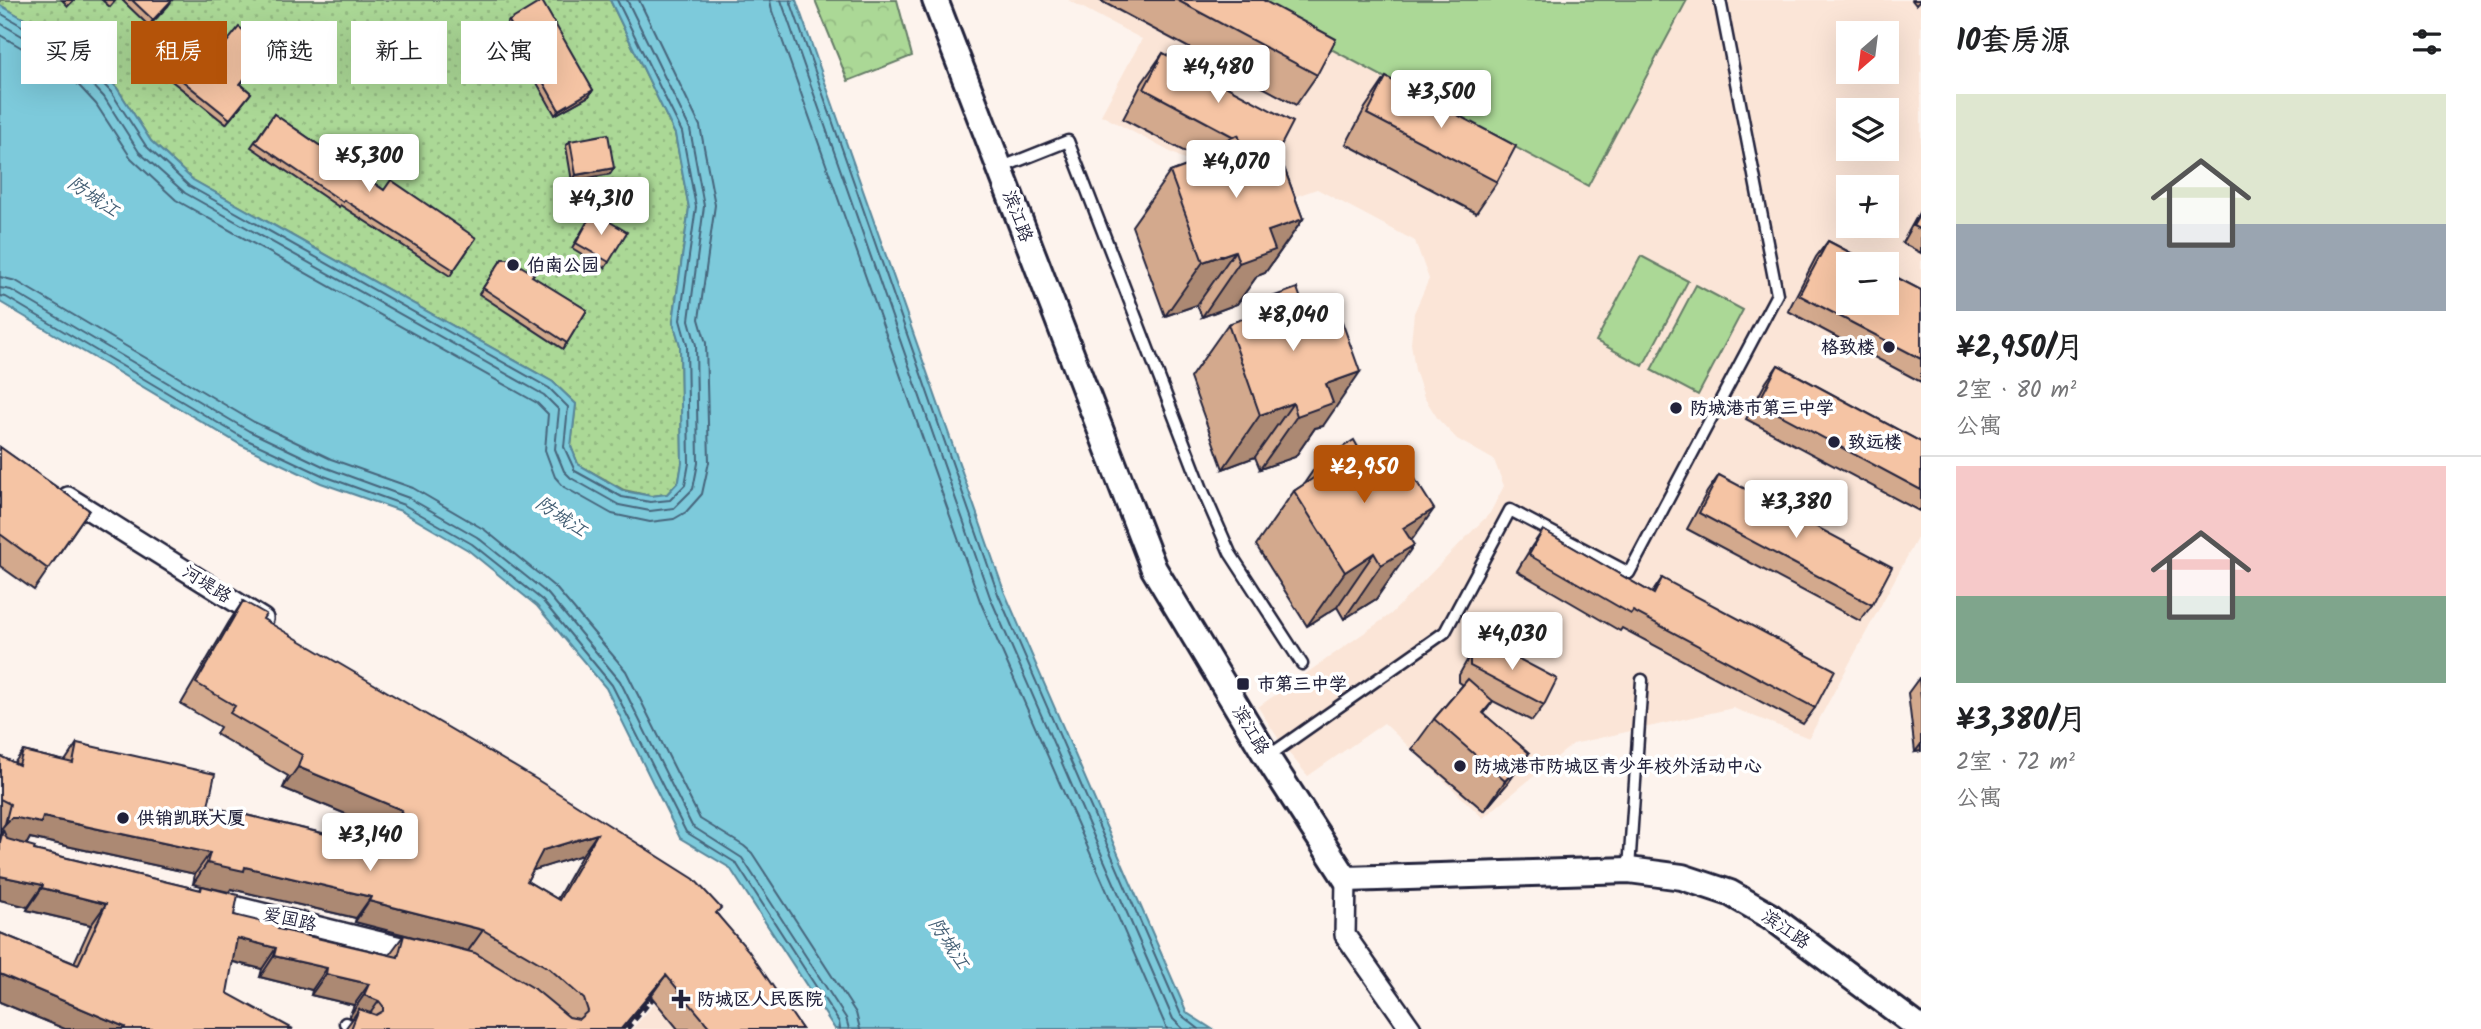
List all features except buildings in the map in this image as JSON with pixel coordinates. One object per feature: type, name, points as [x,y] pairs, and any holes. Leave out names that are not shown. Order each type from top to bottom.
[{"type":"street","name":"滨江路","points":[[935,0],[1154,569],[1267,757],[1346,879],[1629,870],[1682,877],[1730,893],[1770,916],[1921,1029]]},
{"type":"street","name":"河堤路","points":[[57,490],[279,629]]},
{"type":"street","points":[[1346,879],[1345,935],[1411,1029]]},
{"type":"street","name":"爱国路","points":[[201,898],[439,956]]},
{"type":"lane","points":[[1267,757],[1445,632],[1510,510],[1629,573],[1777,294],[1720,0]]},
{"type":"lane","points":[[999,168],[1068,141],[1230,553],[1302,664]]},
{"type":"lane","points":[[1629,870],[1642,680]]},
{"type":"lane","points":[[345,1023],[361,1029]]},
{"type":"path","points":[[627,1029],[661,989]]},
{"type":"shaded area","name":"防城港市第三中学","points":[[1068,0],[1921,0],[1921,531],[1809,738],[1733,708],[1573,744],[1483,818],[1384,723],[1308,776],[1283,746],[1258,707],[1391,614],[1490,513],[1504,486],[1494,460],[1457,439],[1438,419],[1424,397],[1415,370],[1411,343],[1414,313],[1429,279],[1415,241],[1317,189],[1270,205],[1101,115],[1142,39]]},
{"type":"shaded area","points":[[656,1002],[728,1029],[632,1029]]},
{"type":"green space","name":"伯南公园","points":[[0,0],[610,0],[675,134],[689,208],[673,321],[680,345],[682,463],[679,481],[667,494],[651,496],[624,490],[578,464],[571,447],[576,404],[553,382],[193,180],[151,141],[113,84],[117,84],[117,21],[28,21],[0,5]]},
{"type":"green space","points":[[815,0],[897,0],[912,56],[848,81]]},
{"type":"green space","points":[[1239,0],[1687,0],[1588,186]]},
{"type":"green space","points":[[1641,256],[1688,281],[1643,366],[1596,341]]},
{"type":"green space","points":[[1696,285],[1743,310],[1698,395],[1651,370]]},
{"type":"water","name":"防城江","points":[[610,0],[796,0],[1004,591],[1187,1013],[1212,1029],[835,1029],[730,868],[680,838],[606,688],[537,606],[468,550],[401,511],[321,483],[241,445],[0,302],[0,5],[28,21],[21,21],[21,84],[113,84],[151,141],[193,180],[553,382],[576,404],[571,446],[578,464],[624,491],[651,496],[667,494],[679,481],[682,463],[680,345],[673,322],[689,208],[675,134]]},
{"type":"place","name":"伯南公园","points":[[513,265]]},
{"type":"place","name":"格致楼","points":[[1889,347]]},
{"type":"place","name":"防城港市第三中学","points":[[1676,408]]},
{"type":"place","name":"致远楼","points":[[1834,442]]},
{"type":"place","name":"巿第三中学","points":[[1243,684]]},
{"type":"place","name":"防城港市防城区青少年校外活动中心","points":[[1460,766]]},
{"type":"place","name":"供销凯联大厦","points":[[123,818]]},
{"type":"place","name":"防城区人民医院","points":[[681,999]]}]
